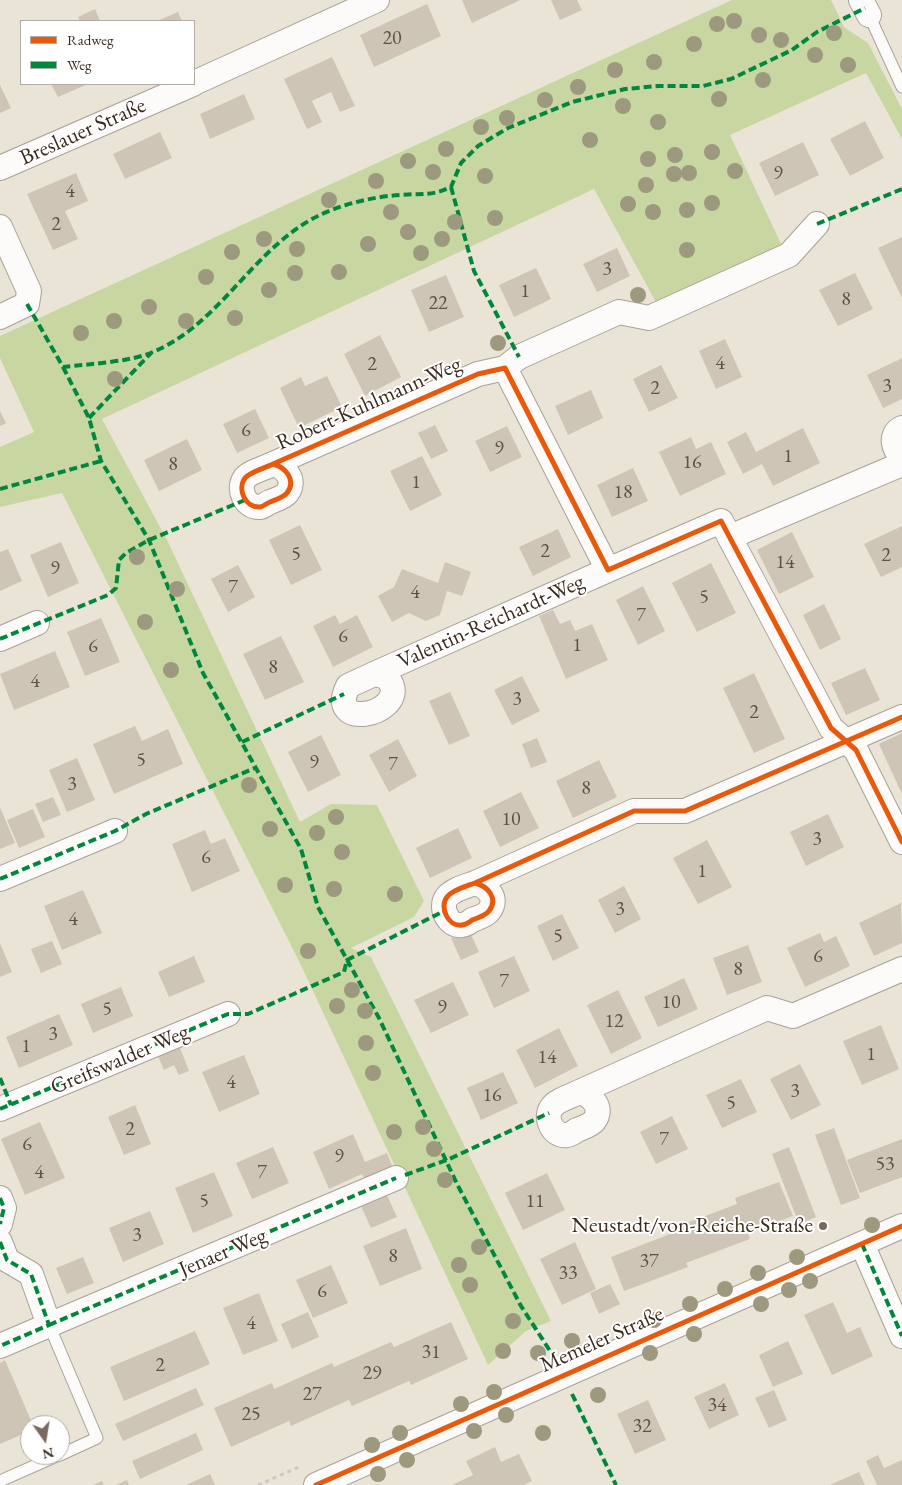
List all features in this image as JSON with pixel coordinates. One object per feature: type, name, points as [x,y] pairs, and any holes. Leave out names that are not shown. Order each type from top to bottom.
[{"type":"street","name":"Breslauer Straße","points":[[195,83],[377,0]]},
{"type":"street","name":"Breslauer Straße","points":[[0,168],[191,85]]},
{"type":"street","name":"Robert-Kuhlmann-Weg","points":[[273,464],[478,374],[505,368],[519,358],[619,312],[649,318],[789,255],[817,224]]},
{"type":"street","points":[[0,227],[29,291],[27,304],[0,317]]},
{"type":"street","points":[[505,368],[608,570]]},
{"type":"street","points":[[902,428],[898,430],[894,437],[894,445],[902,457]]},
{"type":"street","points":[[902,464],[730,538],[831,728],[845,743],[856,750],[902,842]]},
{"type":"street","name":"Valentin-Reichardt-Weg","points":[[374,674],[721,521],[730,538]]},
{"type":"street","points":[[0,639],[37,623]]},
{"type":"street","points":[[475,883],[634,811],[685,811],[902,717]]},
{"type":"street","points":[[0,879],[114,831]]},
{"type":"street","points":[[579,1092],[767,1008],[793,1016],[902,969]]},
{"type":"street","name":"Greifswalder Weg","points":[[6,1107],[228,1014]]},
{"type":"street","name":"Jenaer Weg","points":[[0,1346],[396,1178]]},
{"type":"street","points":[[0,1198],[4,1208],[0,1224]]},
{"type":"street","name":"Memeler Straße","points":[[316,1485],[902,1226]]},
{"type":"street","points":[[0,1242],[7,1260],[31,1274],[49,1325]]},
{"type":"street","points":[[862,1244],[902,1336]]},
{"type":"lane","points":[[865,8],[902,87]]},
{"type":"lane","points":[[49,1325],[97,1438],[70,1450]]},
{"type":"lane","points":[[0,1482],[38,1465]]},
{"type":"green space","points":[[732,0],[831,0],[844,27],[868,43],[902,109],[902,139],[866,73],[730,135],[782,246],[657,304],[594,189],[102,419],[168,542],[300,822],[331,804],[377,805],[424,901],[414,917],[351,948],[371,957],[551,1321],[526,1331],[488,1365],[298,959],[62,493],[0,507],[0,447],[34,432],[0,358],[0,336]]},
{"type":"building","points":[[462,0],[520,0],[472,23]]},
{"type":"building","points":[[551,0],[577,0],[582,10],[560,20]]},
{"type":"building","points":[[427,4],[441,36],[374,67],[360,35]]},
{"type":"building","points":[[95,9],[100,20],[80,20],[78,17]]},
{"type":"building","points":[[178,12],[182,20],[159,20]]},
{"type":"building","points":[[332,57],[355,106],[340,112],[331,92],[312,101],[322,122],[307,129],[284,79]]},
{"type":"building","points":[[0,85],[11,108],[0,113]]},
{"type":"building","points":[[52,85],[86,85],[58,97]]},
{"type":"building","points":[[244,94],[255,119],[210,139],[200,114]]},
{"type":"building","points":[[865,121],[884,158],[850,176],[830,139]]},
{"type":"building","points":[[160,132],[172,158],[125,179],[113,154]]},
{"type":"building","points":[[803,142],[819,175],[775,196],[759,163]]},
{"type":"building","points":[[76,173],[88,201],[65,211],[78,239],[53,250],[27,194]]},
{"type":"building","points":[[902,237],[902,298],[878,248]]},
{"type":"building","points":[[617,248],[630,276],[597,292],[583,264]]},
{"type":"building","points":[[536,268],[551,299],[514,317],[499,285]]},
{"type":"building","points":[[855,273],[873,309],[838,326],[819,290]]},
{"type":"building","points":[[446,275],[464,317],[429,332],[411,290]]},
{"type":"building","points":[[380,335],[401,377],[365,396],[344,354]]},
{"type":"building","points":[[725,339],[742,377],[716,389],[699,351]]},
{"type":"building","points":[[902,358],[902,399],[883,408],[867,375]]},
{"type":"building","points":[[661,365],[678,398],[649,412],[633,379]]},
{"type":"building","points":[[327,376],[342,407],[299,428],[280,388],[301,377],[305,386]]},
{"type":"building","points":[[591,390],[603,418],[568,435],[555,406]]},
{"type":"building","points":[[255,409],[269,438],[237,453],[223,424]]},
{"type":"building","points":[[0,411],[6,423],[0,426]]},
{"type":"building","points":[[435,425],[448,451],[431,459],[418,433]]},
{"type":"building","points":[[507,426],[522,457],[490,472],[475,441]]},
{"type":"building","points":[[803,428],[820,463],[773,486],[762,464],[743,474],[727,442],[746,432],[756,452]]},
{"type":"building","points":[[691,437],[696,449],[711,442],[726,474],[680,496],[659,452]]},
{"type":"building","points":[[187,439],[202,470],[159,491],[144,460]]},
{"type":"building","points":[[422,456],[442,495],[410,511],[390,471]]},
{"type":"building","points":[[633,468],[648,501],[612,517],[597,485]]},
{"type":"building","points":[[300,525],[322,570],[291,585],[269,540]]},
{"type":"building","points":[[902,526],[902,567],[881,577],[864,544]]},
{"type":"building","points":[[558,529],[571,557],[533,576],[519,547]]},
{"type":"building","points":[[792,532],[814,577],[779,594],[757,550]]},
{"type":"building","points":[[61,542],[79,583],[48,597],[30,555]]},
{"type":"building","points":[[8,549],[22,581],[0,591],[0,552]]},
{"type":"building","points":[[445,562],[471,572],[462,596],[447,591],[440,615],[426,621],[409,613],[392,622],[378,596],[394,587],[402,569],[438,583]]},
{"type":"building","points":[[711,563],[736,613],[697,632],[672,583]]},
{"type":"building","points":[[238,565],[255,597],[228,612],[211,579]]},
{"type":"building","points":[[643,586],[665,631],[638,645],[616,600]]},
{"type":"building","points":[[824,604],[841,639],[820,650],[803,615]]},
{"type":"building","points":[[553,610],[560,624],[570,620],[575,631],[592,624],[608,660],[566,679],[539,616]]},
{"type":"building","points":[[335,615],[340,624],[357,615],[373,647],[333,667],[313,626]]},
{"type":"building","points":[[101,618],[120,662],[85,676],[67,632]]},
{"type":"building","points":[[281,636],[304,682],[265,700],[243,654]]},
{"type":"building","points":[[55,651],[70,687],[14,710],[0,674]]},
{"type":"building","points":[[865,668],[880,700],[846,715],[831,683]]},
{"type":"building","points":[[754,673],[785,739],[754,753],[723,688]]},
{"type":"building","points":[[522,676],[540,711],[512,725],[494,690]]},
{"type":"building","points":[[450,692],[470,736],[449,745],[429,701]]},
{"type":"building","points":[[135,726],[142,741],[168,729],[183,764],[114,794],[93,744]]},
{"type":"building","points":[[902,733],[902,794],[879,744]]},
{"type":"building","points":[[321,735],[341,775],[308,792],[288,752]]},
{"type":"building","points":[[537,738],[547,762],[531,768],[522,744]]},
{"type":"building","points":[[398,739],[417,776],[389,792],[369,755]]},
{"type":"building","points":[[77,758],[95,800],[67,812],[49,770]]},
{"type":"building","points":[[599,760],[617,797],[573,818],[556,781]]},
{"type":"building","points":[[521,792],[539,828],[500,847],[483,811]]},
{"type":"building","points":[[53,797],[61,815],[43,822],[35,804]]},
{"type":"building","points":[[0,807],[15,843],[0,849]]},
{"type":"building","points":[[33,809],[45,837],[19,848],[7,820]]},
{"type":"building","points":[[828,814],[844,847],[806,866],[790,832]]},
{"type":"building","points":[[458,828],[472,858],[430,878],[416,848]]},
{"type":"building","points":[[205,830],[211,844],[225,838],[240,871],[192,892],[172,844]]},
{"type":"building","points":[[707,840],[732,887],[698,904],[673,858]]},
{"type":"building","points":[[624,886],[641,919],[615,933],[598,900]]},
{"type":"building","points":[[83,890],[102,933],[62,950],[44,906]]},
{"type":"building","points":[[901,903],[902,943],[874,956],[859,923]]},
{"type":"building","points":[[562,914],[579,948],[553,961],[537,926]]},
{"type":"building","points":[[469,930],[479,952],[461,960],[451,938]]},
{"type":"building","points":[[820,933],[824,942],[836,936],[850,966],[805,987],[787,948]]},
{"type":"building","points":[[52,941],[62,964],[41,973],[31,949]]},
{"type":"building","points":[[0,943],[12,972],[0,977]]},
{"type":"building","points":[[748,945],[762,982],[727,995],[713,958]]},
{"type":"building","points":[[194,956],[205,982],[169,997],[158,972]]},
{"type":"building","points":[[514,956],[530,991],[494,1008],[478,972]]},
{"type":"building","points":[[684,978],[698,1009],[658,1027],[644,997]]},
{"type":"building","points":[[453,982],[469,1015],[431,1033],[414,1000]]},
{"type":"building","points":[[121,987],[133,1016],[93,1033],[81,1004]]},
{"type":"building","points":[[618,990],[642,1038],[611,1054],[587,1005]]},
{"type":"building","points":[[59,1014],[73,1045],[19,1068],[6,1037]]},
{"type":"building","points":[[881,1025],[899,1069],[862,1085],[843,1041]]},
{"type":"building","points":[[559,1028],[578,1066],[535,1088],[516,1050]]},
{"type":"building","points":[[179,1045],[189,1071],[179,1075],[174,1065],[164,1070],[157,1054]]},
{"type":"building","points":[[244,1055],[260,1094],[219,1112],[202,1072]]},
{"type":"building","points":[[800,1064],[821,1105],[791,1120],[770,1079]]},
{"type":"building","points":[[503,1072],[518,1103],[481,1120],[467,1088]]},
{"type":"building","points":[[741,1079],[757,1112],[722,1128],[706,1095]]},
{"type":"building","points":[[135,1105],[151,1144],[124,1155],[108,1117]]},
{"type":"building","points":[[672,1116],[688,1149],[656,1164],[640,1132]]},
{"type":"building","points":[[40,1122],[65,1178],[25,1195],[1,1139]]},
{"type":"building","points":[[834,1128],[860,1198],[841,1205],[815,1135]]},
{"type":"building","points":[[353,1134],[365,1162],[387,1153],[394,1171],[366,1183],[362,1174],[329,1189],[313,1152]]},
{"type":"building","points":[[902,1139],[902,1177],[860,1193],[847,1160]]},
{"type":"building","points":[[273,1147],[289,1183],[252,1199],[236,1163]]},
{"type":"building","points":[[789,1147],[816,1217],[799,1224],[772,1154]]},
{"type":"building","points":[[214,1172],[233,1216],[193,1233],[175,1188]]},
{"type":"building","points":[[547,1173],[565,1210],[523,1230],[505,1193]]},
{"type":"building","points":[[779,1182],[793,1216],[748,1233],[750,1239],[686,1263],[688,1267],[624,1291],[611,1257],[675,1232],[673,1228],[737,1204],[735,1198]]},
{"type":"building","points":[[386,1193],[397,1217],[371,1228],[360,1204]]},
{"type":"building","points":[[150,1211],[164,1244],[123,1262],[109,1228]]},
{"type":"building","points":[[406,1228],[422,1269],[380,1286],[363,1246]]},
{"type":"building","points":[[575,1242],[596,1289],[562,1305],[540,1259]]},
{"type":"building","points":[[83,1257],[94,1283],[67,1294],[56,1268]]},
{"type":"building","points":[[331,1265],[348,1303],[313,1318],[296,1280]]},
{"type":"building","points":[[610,1284],[620,1304],[599,1314],[590,1293]]},
{"type":"building","points":[[259,1293],[278,1341],[243,1355],[223,1308]]},
{"type":"building","points":[[833,1302],[847,1333],[860,1327],[873,1356],[832,1375],[804,1315]]},
{"type":"building","points":[[308,1312],[319,1337],[292,1349],[281,1324]]},
{"type":"building","points":[[451,1322],[468,1359],[411,1385],[409,1381],[352,1406],[349,1400],[291,1426],[289,1421],[231,1447],[214,1408],[272,1383],[274,1389],[332,1363],[334,1367],[391,1342],[394,1347]]},
{"type":"building","points":[[195,1331],[210,1364],[124,1401],[110,1367]]},
{"type":"building","points":[[788,1341],[803,1374],[773,1387],[759,1355]]},
{"type":"building","points":[[5,1360],[29,1415],[20,1415],[20,1435],[0,1444],[0,1363]]},
{"type":"building","points":[[725,1383],[739,1415],[709,1429],[694,1397]]},
{"type":"building","points":[[196,1388],[204,1405],[123,1441],[115,1424]]},
{"type":"building","points":[[774,1390],[787,1420],[769,1428],[755,1398]]},
{"type":"building","points":[[648,1400],[666,1440],[635,1454],[617,1414]]},
{"type":"building","points":[[196,1433],[203,1450],[140,1479],[132,1461]]},
{"type":"building","points":[[495,1447],[501,1462],[519,1454],[532,1481],[524,1485],[452,1485],[473,1475],[466,1461]]},
{"type":"building","points":[[878,1455],[884,1468],[902,1460],[902,1485],[877,1485],[866,1461]]},
{"type":"building","points":[[859,1472],[865,1485],[830,1485]]},
{"type":"building","points":[[210,1474],[215,1485],[186,1485]]},
{"type":"building","points":[[127,1480],[129,1485],[116,1485]]},
{"type":"building","points":[[102,1481],[104,1485],[93,1485]]},
{"type":"marked path","points":[[27,304],[63,367],[109,362],[153,352],[176,340],[197,325],[290,233],[322,214],[366,200],[388,196],[431,193],[451,187],[461,163],[478,146],[508,128],[572,102],[625,89],[658,86],[703,86],[731,79],[792,50],[817,32],[865,8]]},
{"type":"marked path","points":[[451,187],[474,271],[519,357]]},
{"type":"marked path","points":[[817,224],[902,189]]},
{"type":"marked path","points":[[89,418],[151,353]]},
{"type":"marked path","points":[[63,367],[89,418],[101,461],[149,540],[203,673],[301,849],[318,907],[379,1018],[457,1184],[521,1306],[552,1354]]},
{"type":"marked path","points":[[0,489],[101,461]]},
{"type":"marked path","points":[[0,639],[108,595],[116,588],[119,560],[126,553],[149,540],[245,500]]},
{"type":"marked path","points":[[242,742],[344,694]]},
{"type":"marked path","points":[[0,879],[115,831],[146,814],[255,768]]},
{"type":"marked path","points":[[0,1109],[228,1014],[248,1014],[344,972],[347,960],[444,911]]},
{"type":"marked path","points":[[0,1078],[11,1105]]},
{"type":"marked path","points":[[405,1175],[447,1160],[549,1113]]},
{"type":"marked path","points":[[49,1325],[396,1178]]},
{"type":"marked path","points":[[0,1198],[4,1208],[0,1224]]},
{"type":"marked path","points":[[0,1242],[7,1260],[31,1274],[49,1325],[0,1346]]},
{"type":"marked path","points":[[862,1244],[902,1336]]},
{"type":"marked path","points":[[572,1394],[616,1485]]},
{"type":"cycle path","points":[[273,464],[282,468],[288,475],[291,483],[290,488],[284,496],[260,507],[250,504],[242,492],[243,482],[250,474],[478,374],[505,368],[608,570],[721,521],[831,728],[856,750],[902,842]]},
{"type":"cycle path","points":[[475,883],[456,890],[445,901],[446,916],[457,925],[466,924],[486,914],[492,906],[493,902],[490,893],[484,887],[475,883],[634,811],[685,811],[902,717]]},
{"type":"cycle path","points":[[316,1485],[902,1226]]},
{"type":"place","name":"Neustadt/von-Reiche-Straße","points":[[823,1226]]}]
